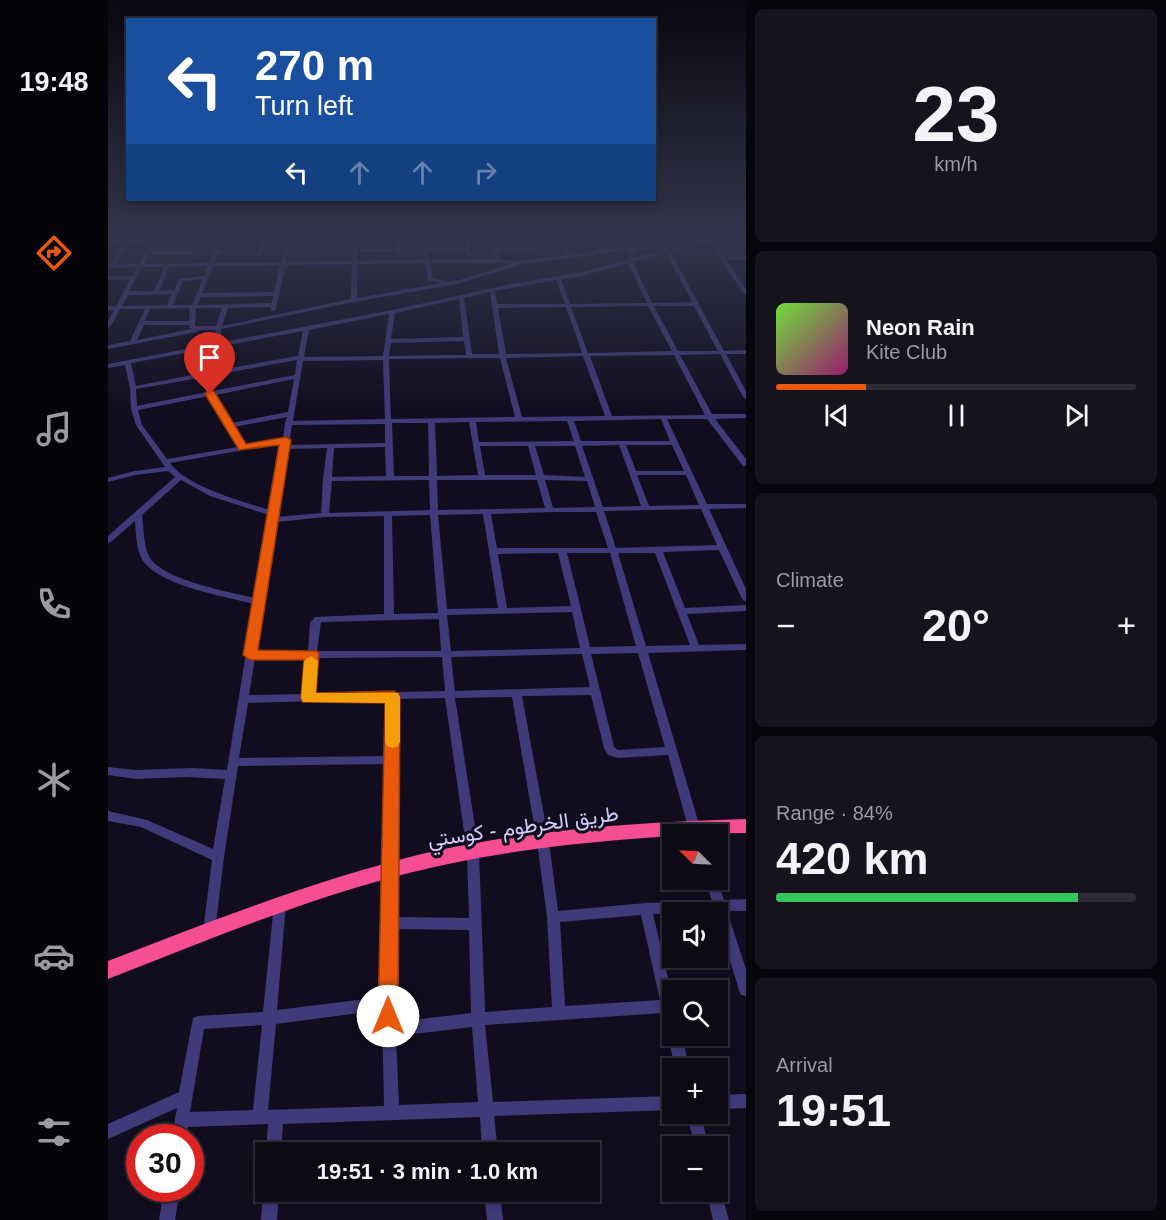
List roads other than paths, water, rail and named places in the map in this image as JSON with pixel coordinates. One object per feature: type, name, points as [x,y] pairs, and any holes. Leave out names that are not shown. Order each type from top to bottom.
[{"type":"highway","name":"طريق الخرطوم - كوستي","points":[[728,828],[746,826]]},
{"type":"highway","name":"طريق الخرطوم - كوستي","points":[[108,970],[280,904],[392,869],[473,852],[543,842],[662,833]]},
{"type":"street","points":[[108,324],[124,296]]},
{"type":"street","points":[[169,307],[174,296]]},
{"type":"street","points":[[199,296],[193,308],[191,323],[192,328],[202,329]]},
{"type":"street","points":[[273,316],[275,296]]},
{"type":"street","points":[[354,296],[354,300]]},
{"type":"street","points":[[108,347],[202,329],[219,328],[377,296]]},
{"type":"street","points":[[108,366],[392,312],[461,296],[469,357]]},
{"type":"street","points":[[493,296],[503,357],[519,419]]},
{"type":"street","points":[[565,296],[609,418]]},
{"type":"street","points":[[646,296],[709,416],[746,464]]},
{"type":"street","points":[[692,296],[746,397]]},
{"type":"street","points":[[494,306],[697,304]]},
{"type":"street","points":[[108,308],[273,305]]},
{"type":"street","points":[[190,352],[217,340],[225,307]]},
{"type":"street","points":[[133,342],[148,308]]},
{"type":"street","points":[[390,479],[386,358],[392,312]]},
{"type":"street","points":[[141,323],[191,323]]},
{"type":"street","points":[[209,931],[218,857],[258,602],[306,328]]},
{"type":"street","points":[[388,341],[466,339]]},
{"type":"street","points":[[190,352],[200,376],[242,448]]},
{"type":"street","points":[[133,388],[301,358],[587,356],[746,352]]},
{"type":"street","points":[[128,363],[134,409],[139,425],[168,465],[180,477],[213,494],[272,517],[746,506]]},
{"type":"street","points":[[134,409],[298,376]]},
{"type":"street","points":[[230,426],[290,414]]},
{"type":"street","points":[[288,423],[746,416]]},
{"type":"street","points":[[663,417],[746,599]]},
{"type":"street","points":[[570,418],[613,550],[693,824]]},
{"type":"street","points":[[472,420],[482,477]]},
{"type":"street","points":[[431,421],[434,513],[442,614],[450,695],[473,852],[478,1019],[489,1142]]},
{"type":"street","points":[[622,443],[646,509]]},
{"type":"street","points":[[476,444],[674,443]]},
{"type":"street","points":[[108,480],[242,448],[285,444],[389,445]]},
{"type":"street","points":[[531,444],[550,511]]},
{"type":"street","points":[[326,515],[331,446]]},
{"type":"street","points":[[634,472],[687,473]]},
{"type":"street","points":[[108,540],[180,477]]},
{"type":"street","points":[[327,479],[541,477],[589,479]]},
{"type":"street","points":[[487,512],[503,611]]},
{"type":"street","points":[[138,515],[146,559],[158,571],[258,602]]},
{"type":"street","points":[[388,515],[389,616]]},
{"type":"street","points":[[494,551],[658,550],[720,546]]},
{"type":"street","points":[[561,550],[609,748],[612,752],[671,751]]},
{"type":"street","points":[[658,550],[696,648]]},
{"type":"street","points":[[682,611],[746,608]]},
{"type":"street","points":[[308,698],[315,623],[318,619],[577,609]]},
{"type":"street","points":[[250,655],[447,654],[746,647]]},
{"type":"street","points":[[244,699],[393,697],[595,690]]},
{"type":"street","points":[[516,693],[543,842],[553,917],[559,1012]]},
{"type":"street","points":[[392,1113],[388,1003],[392,869],[393,697]]},
{"type":"street","points":[[233,762],[393,760]]},
{"type":"street","points":[[108,771],[136,776],[181,772],[232,775]]},
{"type":"street","points":[[108,816],[143,823],[218,857]]},
{"type":"street","points":[[272,1142],[268,1116],[267,1018],[280,904]]},
{"type":"street","points":[[728,905],[746,904]]},
{"type":"street","points":[[553,917],[662,908]]},
{"type":"street","points":[[646,909],[662,980]]},
{"type":"street","points":[[389,923],[475,924]]},
{"type":"street","points":[[728,933],[746,990]]},
{"type":"street","points":[[181,1124],[198,1023],[267,1018],[388,1003]]},
{"type":"street","points":[[388,1030],[559,1012],[662,1006]]},
{"type":"street","points":[[108,1132],[184,1097]]},
{"type":"street","points":[[728,1102],[746,1101]]},
{"type":"street","points":[[182,1120],[662,1103]]},
{"type":"street","points":[[167,1220],[170,1202]]},
{"type":"street","points":[[269,1220],[270,1202]]},
{"type":"street","points":[[493,1202],[495,1220]]},
{"type":"street","points":[[717,1202],[721,1220]]}]
